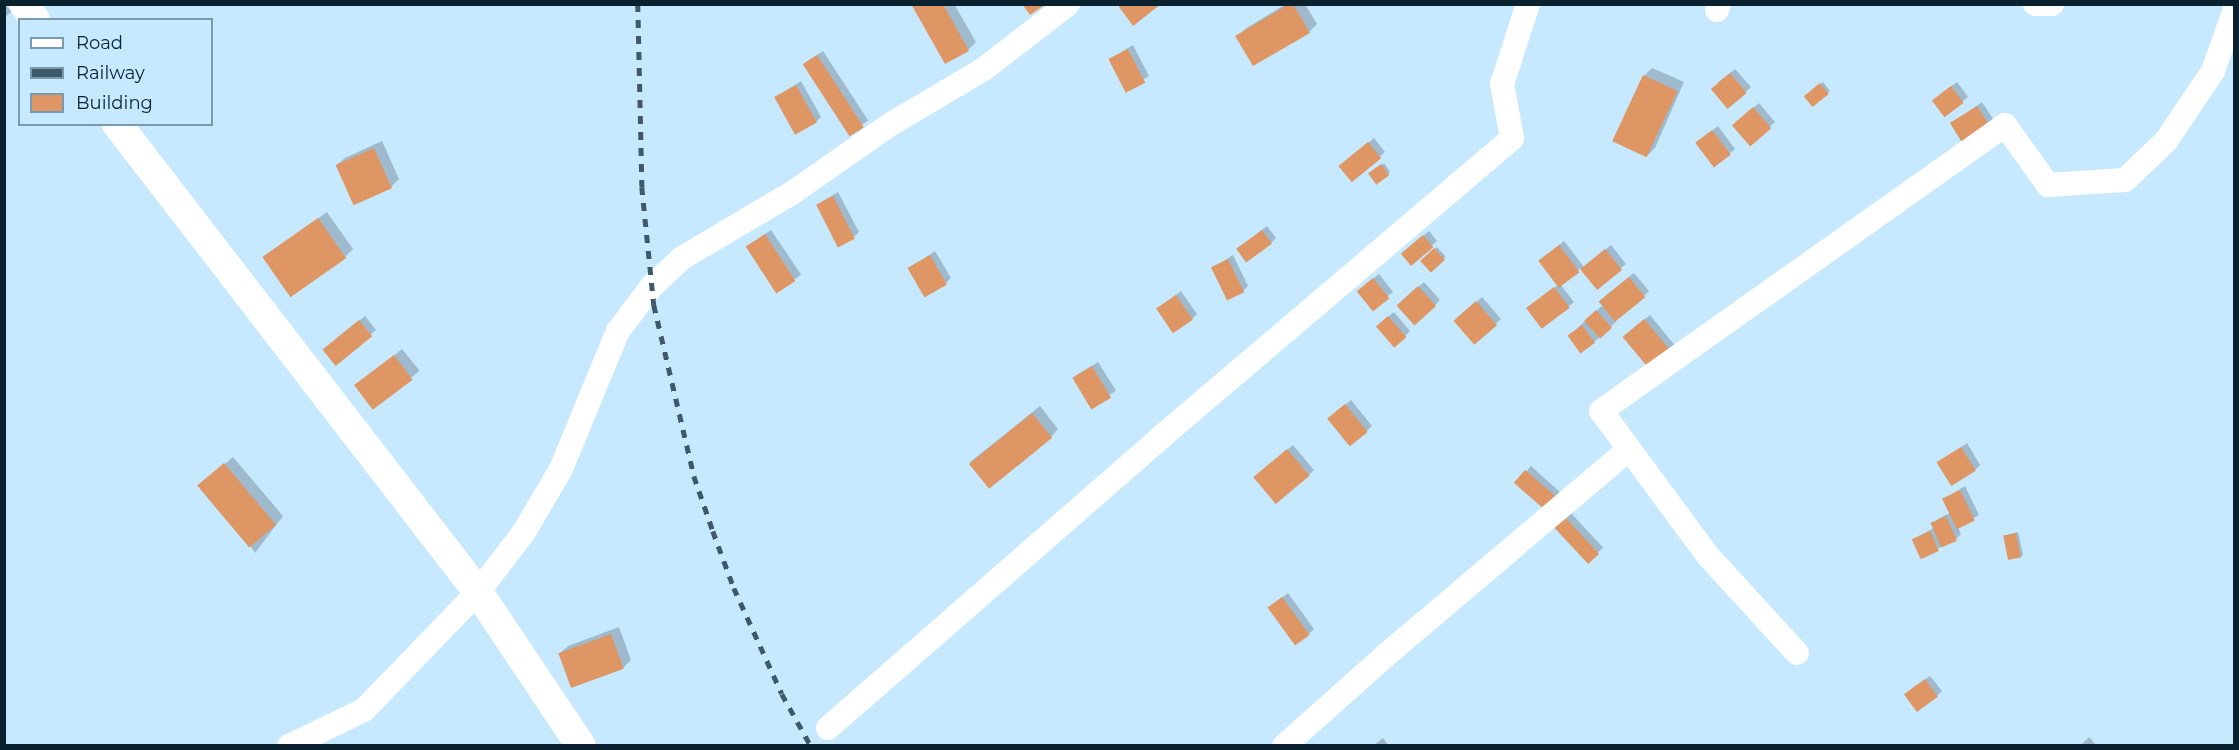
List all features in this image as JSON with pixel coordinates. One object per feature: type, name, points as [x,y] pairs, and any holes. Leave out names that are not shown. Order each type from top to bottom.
[{"type":"main road","points":[[24,4],[34,18]]},
{"type":"main road","points":[[119,126],[478,592],[581,746]]},
{"type":"street","points":[[289,746],[364,710],[478,592],[524,532],[561,469],[618,332],[652,286],[682,258],[792,193],[891,124],[984,69],[1068,4]]},
{"type":"street","points":[[828,728],[1160,438],[1512,138],[1502,84],[1528,4]]},
{"type":"street","points":[[2036,4],[2052,4]]},
{"type":"street","points":[[1797,653],[1708,556],[1601,411],[2005,125],[2048,185],[2125,180],[2166,141],[2213,71],[2235,12]]},
{"type":"street","points":[[1284,746],[1385,656],[1629,449]]},
{"type":"building","points":[[911,4],[943,4],[969,51],[945,64]]},
{"type":"building","points":[[1022,4],[1046,4],[1030,15]]},
{"type":"building","points":[[1117,4],[1161,4],[1133,26]]},
{"type":"building","points":[[1289,4],[1293,4],[1310,33],[1253,66],[1235,36]]},
{"type":"building","points":[[1128,49],[1145,83],[1126,93],[1108,59]]},
{"type":"building","points":[[817,55],[864,127],[850,136],[803,64]]},
{"type":"building","points":[[1730,73],[1747,93],[1728,109],[1711,89]]},
{"type":"building","points":[[1643,75],[1677,91],[1647,157],[1612,141]]},
{"type":"building","points":[[1820,83],[1829,94],[1812,107],[1804,96]]},
{"type":"building","points":[[796,85],[817,123],[795,135],[774,97]]},
{"type":"building","points":[[1951,86],[1964,103],[1944,117],[1932,100]]},
{"type":"building","points":[[1977,106],[1991,128],[1964,145],[1950,123]]},
{"type":"building","points":[[1753,107],[1771,128],[1750,147],[1732,125]]},
{"type":"building","points":[[1712,130],[1731,155],[1714,167],[1695,143]]},
{"type":"building","points":[[1368,142],[1381,158],[1352,182],[1338,166]]},
{"type":"building","points":[[374,148],[392,188],[354,205],[336,165]]},
{"type":"building","points":[[1381,164],[1389,175],[1376,185],[1368,173]]},
{"type":"building","points":[[833,196],[855,239],[838,247],[816,205]]},
{"type":"building","points":[[318,218],[346,258],[290,297],[262,257]]},
{"type":"building","points":[[1262,230],[1272,244],[1246,263],[1236,249]]},
{"type":"building","points":[[765,234],[795,281],[776,293],[746,247]]},
{"type":"building","points":[[1423,235],[1433,247],[1411,266],[1401,254]]},
{"type":"building","points":[[1559,245],[1579,272],[1559,288],[1538,261]]},
{"type":"building","points":[[1434,248],[1445,260],[1431,273],[1420,261]]},
{"type":"building","points":[[1605,249],[1622,270],[1597,290],[1580,269]]},
{"type":"building","points":[[930,255],[947,284],[924,297],[907,268]]},
{"type":"building","points":[[1228,259],[1244,292],[1227,301],[1211,267]]},
{"type":"building","points":[[1629,277],[1645,297],[1615,322],[1599,302]]},
{"type":"building","points":[[1373,278],[1389,298],[1373,311],[1357,291]]},
{"type":"building","points":[[1418,286],[1436,306],[1415,325],[1396,305]]},
{"type":"building","points":[[1554,287],[1570,308],[1542,329],[1526,308]]},
{"type":"building","points":[[1176,295],[1193,320],[1173,333],[1156,308]]},
{"type":"building","points":[[1476,301],[1497,325],[1474,345],[1453,321]]},
{"type":"building","points":[[1596,310],[1612,328],[1600,339],[1584,321]]},
{"type":"building","points":[[1388,316],[1406,337],[1394,348],[1376,326]]},
{"type":"building","points":[[1644,319],[1673,353],[1651,371],[1623,337]]},
{"type":"building","points":[[359,320],[372,336],[336,366],[322,350]]},
{"type":"building","points":[[1582,325],[1595,343],[1580,353],[1567,336]]},
{"type":"building","points":[[394,355],[413,380],[373,410],[354,385]]},
{"type":"building","points":[[1092,366],[1111,398],[1091,410],[1072,378]]},
{"type":"building","points":[[1345,404],[1368,432],[1350,446],[1327,418]]},
{"type":"building","points":[[1032,413],[1052,438],[989,489],[969,464]]},
{"type":"building","points":[[1961,447],[1976,471],[1951,486],[1936,462]]},
{"type":"building","points":[[1287,449],[1309,476],[1276,504],[1253,477]]},
{"type":"building","points":[[224,463],[276,525],[249,548],[197,485]]},
{"type":"building","points":[[1525,470],[1558,499],[1547,512],[1514,483]]},
{"type":"building","points":[[1960,490],[1975,521],[1957,529],[1942,499]]},
{"type":"building","points":[[1563,515],[1599,554],[1588,564],[1552,525]]},
{"type":"building","points":[[1946,516],[1957,541],[1941,548],[1930,523]]},
{"type":"building","points":[[1930,531],[1939,551],[1921,559],[1912,539]]},
{"type":"building","points":[[2016,533],[2021,558],[2008,560],[2003,535]]},
{"type":"building","points":[[1282,597],[1310,635],[1295,646],[1267,608]]},
{"type":"building","points":[[611,634],[624,669],[571,688],[558,653]]},
{"type":"building","points":[[1925,679],[1938,697],[1917,712],[1904,694]]},
{"type":"railway","points":[[638,4],[642,187],[654,305],[694,476],[713,531],[734,588],[782,694],[811,746]]}]
